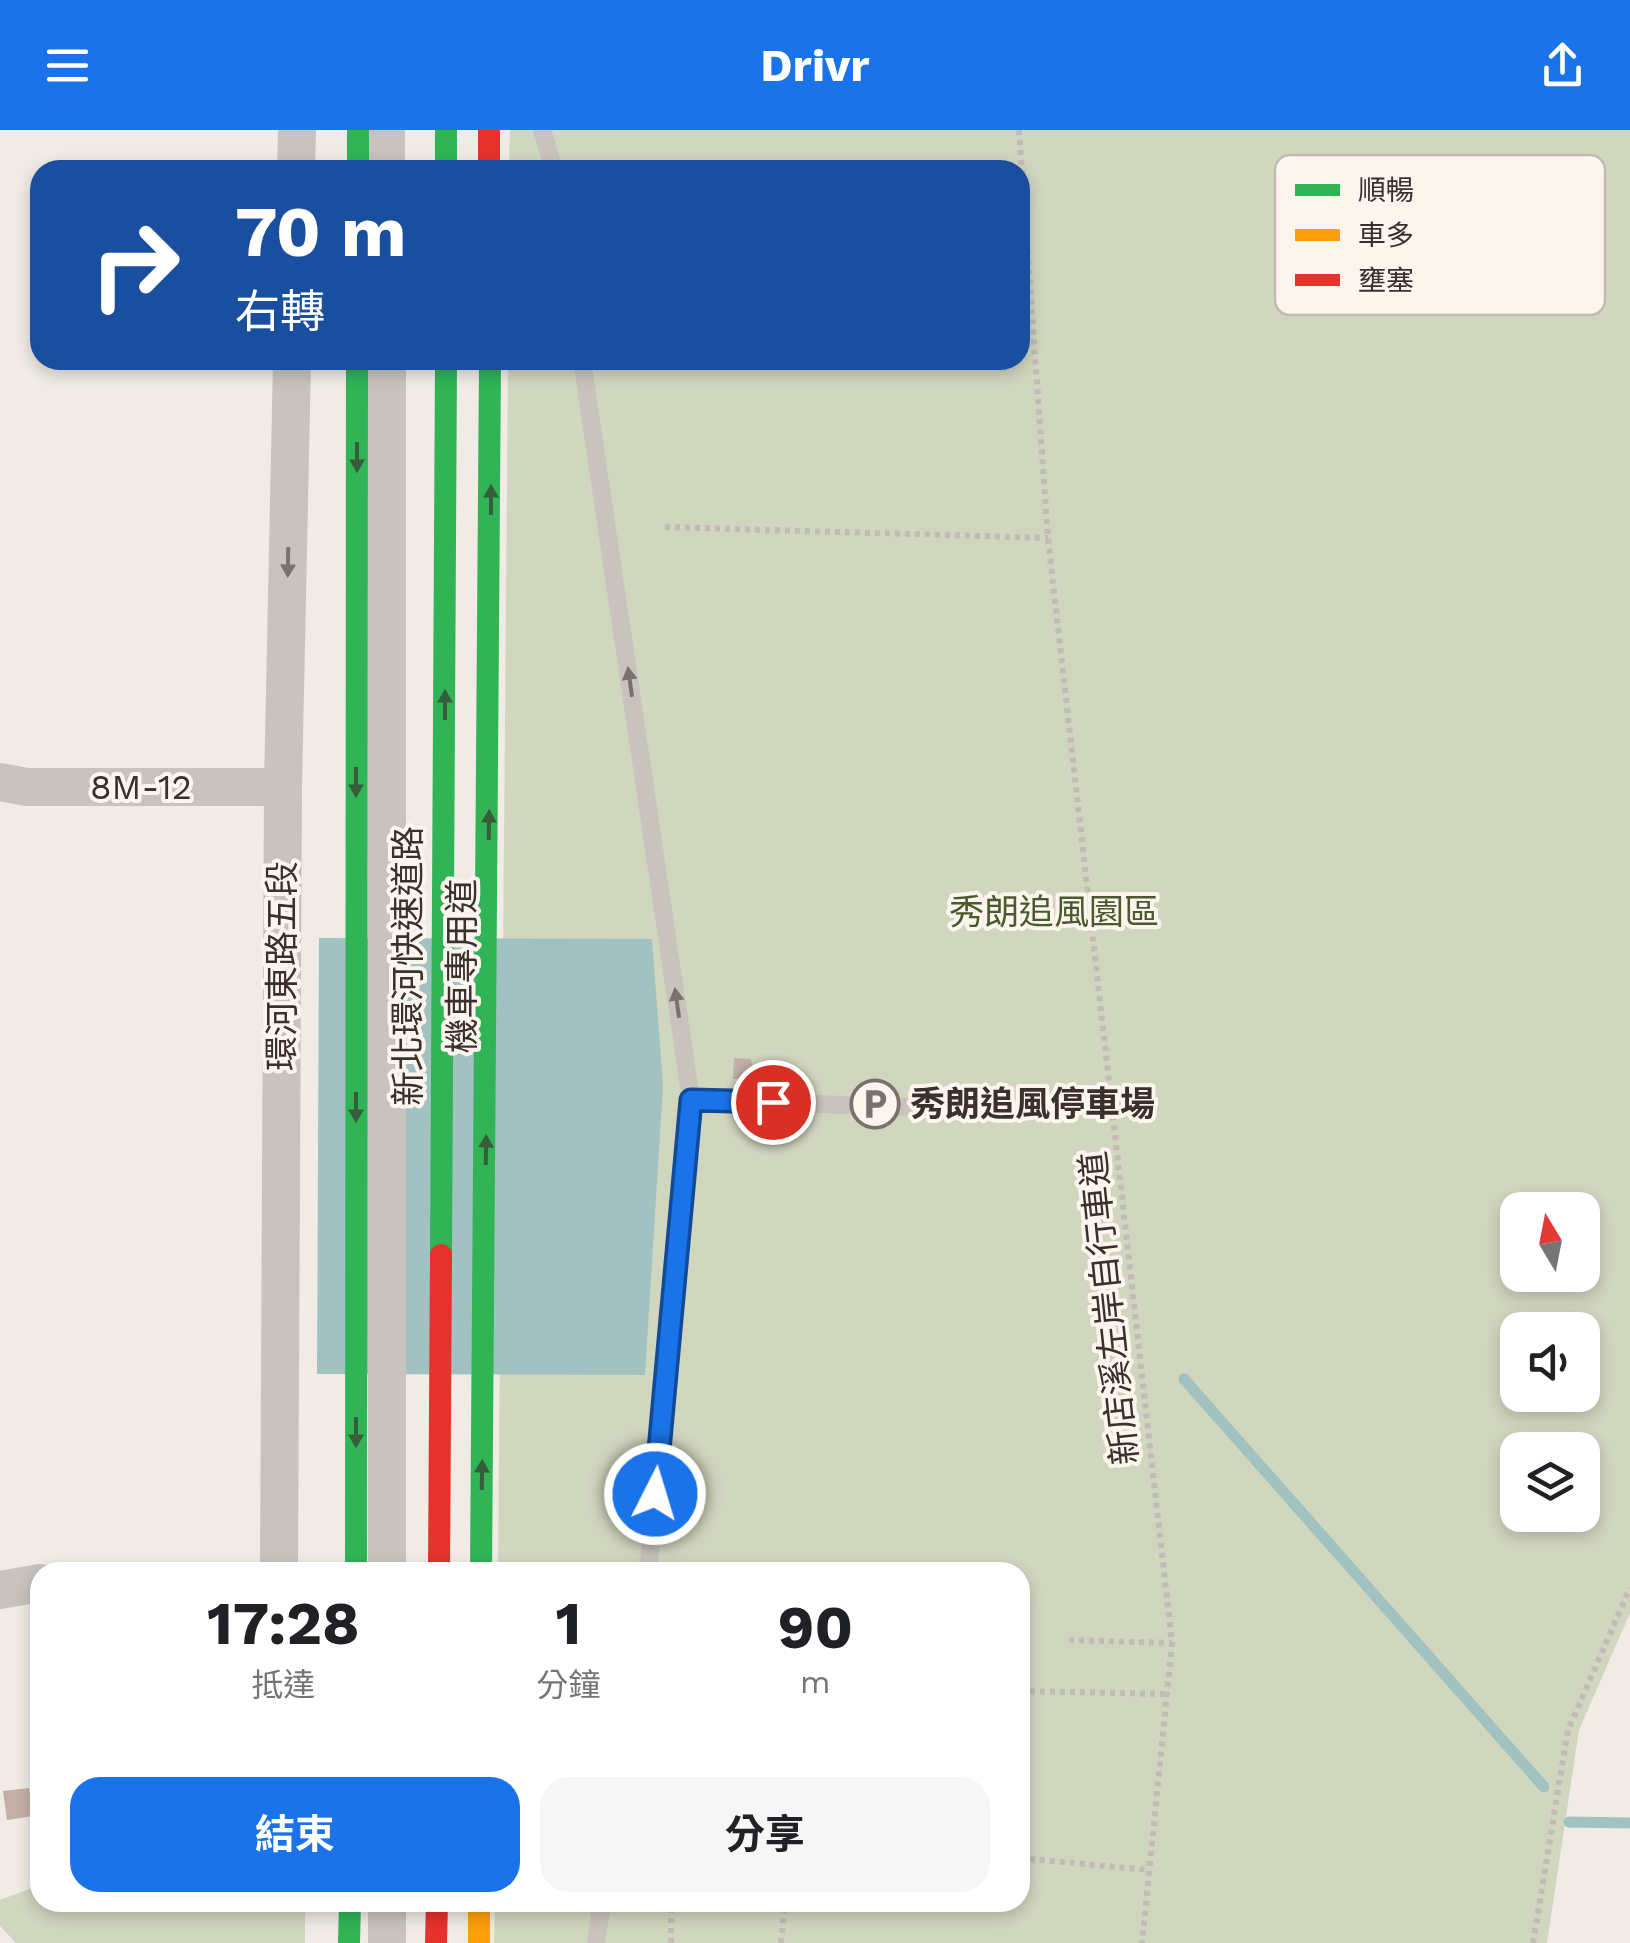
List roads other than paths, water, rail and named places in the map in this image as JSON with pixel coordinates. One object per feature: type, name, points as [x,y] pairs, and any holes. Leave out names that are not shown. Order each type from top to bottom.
[{"type":"main road","points":[[358,130],[358,160]]},
{"type":"main road","points":[[446,130],[446,160]]},
{"type":"main road","points":[[488,130],[489,160]]},
{"type":"main road","points":[[356,1562],[358,370]]},
{"type":"main road","name":"新北環河快速道路","points":[[439,1562],[446,370]]},
{"type":"main road","points":[[482,1562],[490,370]]},
{"type":"main road","name":"新北環河快速道路","points":[[406,1562],[411,472]]},
{"type":"main road","points":[[349,1943],[350,1912]]},
{"type":"main road","points":[[405,1912],[405,1943]]},
{"type":"main road","points":[[436,1912],[436,1943]]},
{"type":"main road","points":[[479,1943],[480,1912]]},
{"type":"street","points":[[296,160],[297,130]]},
{"type":"street","points":[[386,130],[386,160]]},
{"type":"street","points":[[468,130],[468,160]]},
{"type":"street","name":"環河東路五段","points":[[278,1562],[292,370]]},
{"type":"street","points":[[387,370],[387,1562]]},
{"type":"street","name":"機車專用道","points":[[458,1562],[466,370]]},
{"type":"street","name":"8M-12","points":[[0,782],[27,787],[284,788]]},
{"type":"street","points":[[0,1590],[30,1585]]},
{"type":"street","points":[[387,1912],[387,1943]]},
{"type":"street","points":[[455,1912],[455,1943]]},
{"type":"lane","points":[[542,130],[551,160]]},
{"type":"lane","points":[[583,370],[691,1100],[649,1562]]},
{"type":"lane","points":[[691,1100],[998,1110]]},
{"type":"lane","points":[[596,1943],[601,1912]]},
{"type":"water","points":[[319,938],[652,939],[663,1086],[645,1375],[317,1374]]},
{"type":"waterway","points":[[1184,1379],[1544,1787]]},
{"type":"waterway","points":[[1569,1822],[1630,1823]]},
{"type":"place","name":"秀朗追風停車場","points":[[875,1104]]},
{"type":"park label","name":"秀朗追風園區","points":[[1054,912]]}]
